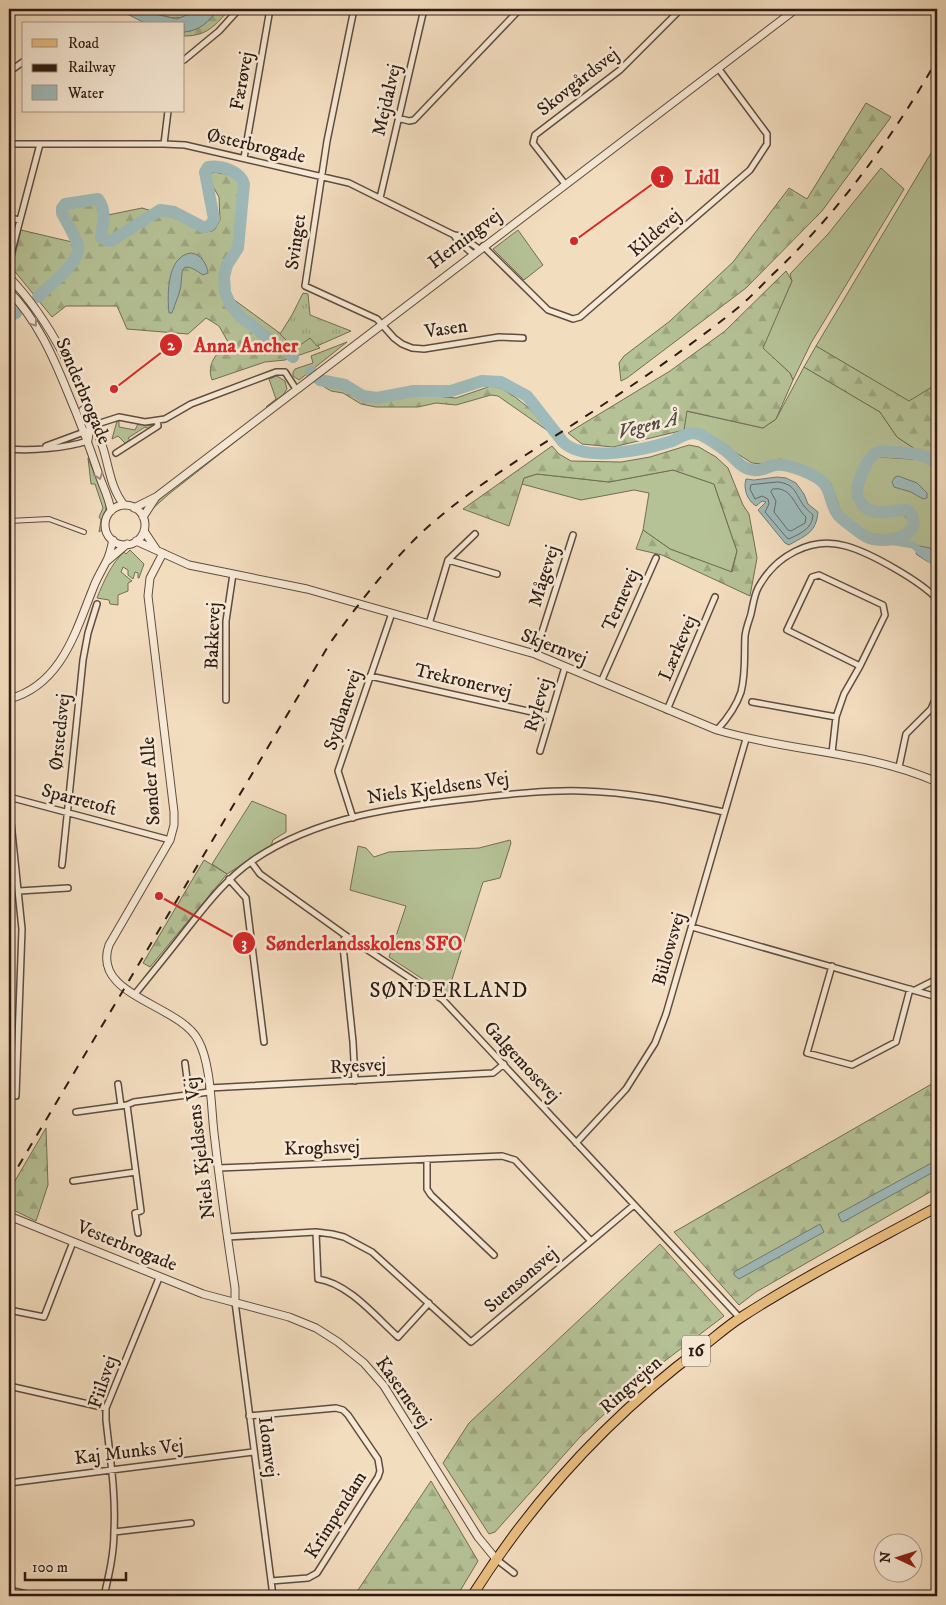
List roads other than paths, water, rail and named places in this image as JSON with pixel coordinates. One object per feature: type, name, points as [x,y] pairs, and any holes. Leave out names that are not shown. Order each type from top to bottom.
[{"type":"main road","name":"Ringvejen","points":[[472,1596],[496,1559],[558,1481],[591,1445],[645,1393],[740,1318],[937,1207]]},
{"type":"street","points":[[185,59],[219,31],[238,9]]},
{"type":"street","name":"Færøvej","points":[[244,158],[270,9]]},
{"type":"street","points":[[321,176],[354,9]]},
{"type":"street","name":"Mejdalvej","points":[[380,198],[424,9]]},
{"type":"street","points":[[398,118],[409,121],[414,120],[520,9]]},
{"type":"street","name":"Skovgårdsvej","points":[[565,184],[533,143],[535,135],[620,70],[681,9]]},
{"type":"street","name":"Herningvej","points":[[136,508],[156,497],[796,9]]},
{"type":"street","points":[[9,72],[22,62]]},
{"type":"street","name":"Kildevej","points":[[478,250],[548,310],[573,319],[580,317],[750,170],[767,144],[767,134],[718,68]]},
{"type":"street","points":[[164,144],[168,112]]},
{"type":"street","name":"Østerbrogade","points":[[9,144],[185,145],[244,158],[349,183],[454,234],[457,240],[478,250]]},
{"type":"street","points":[[10,258],[40,144]]},
{"type":"street","name":"Svinget","points":[[321,176],[305,286],[370,315],[381,324]]},
{"type":"street","points":[[9,218],[20,220]]},
{"type":"street","name":"Sønderbrogade","points":[[9,277],[33,304],[48,326],[70,369],[102,444],[115,493],[124,505]]},
{"type":"street","name":"Sønderbrogade","points":[[9,291],[33,320],[46,342],[87,432]]},
{"type":"street","name":"Vasen","points":[[381,324],[402,344],[424,349],[498,337],[524,338]]},
{"type":"street","points":[[9,449],[20,450],[75,445],[88,441],[87,432],[90,427],[70,369]]},
{"type":"street","points":[[94,424],[119,418],[144,422],[157,421],[172,416],[191,404],[276,372],[285,372],[296,389]]},
{"type":"street","points":[[116,454],[158,426],[157,421]]},
{"type":"street","points":[[43,448],[87,432]]},
{"type":"street","points":[[87,432],[97,444],[112,483]]},
{"type":"street","name":"Sønderbrogade","points":[[88,441],[111,511]]},
{"type":"street","name":"Herningvej","points":[[144,519],[156,497]]},
{"type":"street","points":[[9,698],[24,692],[43,680],[64,657],[74,638],[95,583],[108,560],[112,540],[106,528],[107,517],[111,511],[124,505],[136,508],[144,519],[144,533],[160,552]]},
{"type":"street","points":[[9,521],[49,519],[84,532]]},
{"type":"street","points":[[108,560],[116,555],[125,545],[136,542],[144,533]]},
{"type":"street","points":[[428,624],[448,560],[475,534]]},
{"type":"street","name":"Mågevej","points":[[535,654],[573,535]]},
{"type":"street","points":[[112,540],[125,545]]},
{"type":"street","name":"Skjernvej","points":[[136,542],[189,565],[307,589],[535,654],[667,710],[717,730],[746,739],[832,752],[899,767],[937,782]]},
{"type":"street","points":[[717,730],[732,712],[741,693],[746,665],[745,634],[757,589],[769,571],[799,548],[819,543],[839,544],[854,548],[883,562],[925,588],[937,599]]},
{"type":"street","name":"Sønder Alle","points":[[124,988],[110,975],[106,960],[109,945],[170,840],[174,825],[148,591],[150,578],[160,552]]},
{"type":"street","name":"Ternevej","points":[[601,682],[656,558]]},
{"type":"street","points":[[448,560],[496,574]]},
{"type":"street","name":"Bakkevej","points":[[226,700],[226,621],[232,574]]},
{"type":"street","points":[[832,752],[836,717],[844,694],[860,666],[885,615],[883,605],[819,575],[812,576],[787,630],[860,666]]},
{"type":"street","name":"Lærkevej","points":[[667,710],[716,597]]},
{"type":"street","name":"Ørstedsvej","points":[[62,865],[83,660],[88,633],[97,604]]},
{"type":"street","name":"Sydbanevej","points":[[353,818],[338,771],[392,613]]},
{"type":"street","name":"Rylevej","points":[[540,751],[565,667]]},
{"type":"street","name":"Trekronervej","points":[[370,676],[550,716]]},
{"type":"street","points":[[899,767],[906,734],[931,709],[937,695]]},
{"type":"street","points":[[752,702],[836,717]]},
{"type":"street","name":"Bülowsvej","points":[[576,1143],[626,1089],[655,1043],[666,1014],[746,739]]},
{"type":"street","name":"Niels Kjeldsens Vej","points":[[135,994],[212,898],[229,880],[251,862],[298,836],[353,818],[416,804],[520,793],[582,791],[654,798],[724,812]]},
{"type":"street","name":"Sparretoft","points":[[9,797],[170,840]]},
{"type":"street","points":[[9,804],[12,855],[19,891],[22,952],[16,1096]]},
{"type":"street","name":"Galgemosevej","points":[[251,862],[260,874],[345,935],[443,1000],[740,1318]]},
{"type":"street","points":[[229,880],[246,898],[264,1042]]},
{"type":"street","points":[[19,891],[68,888]]},
{"type":"street","points":[[692,927],[937,997]]},
{"type":"street","points":[[345,935],[343,946],[355,1081]]},
{"type":"street","points":[[832,966],[807,1053],[852,1065],[896,1042],[912,989]]},
{"type":"street","points":[[912,989],[937,979]]},
{"type":"street","name":"Niels Kjeldsens Vej","points":[[124,988],[184,1024],[198,1039],[202,1050],[235,1288],[235,1302]]},
{"type":"street","points":[[185,1063],[189,1095]]},
{"type":"street","name":"Ryesvej","points":[[76,1112],[124,1106],[134,1102],[189,1095],[209,1090],[493,1074],[504,1064]]},
{"type":"street","points":[[118,1084],[136,1172],[140,1211],[135,1213],[138,1233]]},
{"type":"street","name":"Kroghsvej","points":[[218,1168],[502,1156],[516,1160],[590,1240]]},
{"type":"street","points":[[427,1159],[427,1189],[431,1195],[494,1255]]},
{"type":"street","points":[[73,1181],[136,1172]]},
{"type":"street","name":"Suensonsvej","points":[[227,1237],[316,1232],[332,1234],[358,1243],[372,1252],[472,1342],[590,1240],[634,1205]]},
{"type":"street","name":"Vesterbrogade","points":[[9,1216],[159,1278],[203,1294],[235,1302]]},
{"type":"street","points":[[316,1232],[318,1278],[329,1280],[348,1291],[398,1337],[429,1304]]},
{"type":"street","points":[[9,1310],[44,1318],[73,1242]]},
{"type":"street","name":"Fiilsvej","points":[[104,1596],[111,1566],[114,1532],[114,1500],[106,1408],[159,1278]]},
{"type":"street","name":"Idomvej","points":[[235,1302],[273,1596]]},
{"type":"street","name":"Kasernevej","points":[[235,1302],[289,1317],[316,1328],[338,1342],[364,1363],[384,1386],[478,1537],[496,1559]]},
{"type":"street","points":[[9,1386],[106,1408]]},
{"type":"street","name":"Krimpendam","points":[[249,1416],[336,1408],[343,1410],[378,1459],[378,1477],[317,1573],[308,1578],[271,1581]]},
{"type":"street","name":"Kaj Munks Vej","points":[[9,1482],[253,1452]]},
{"type":"street","points":[[114,1532],[191,1523]]},
{"type":"street","points":[[496,1559],[514,1573]]},
{"type":"street","points":[[9,1590],[35,1596]]},
{"type":"water","points":[[117,9],[146,9],[159,15],[177,19],[197,9],[219,9],[200,27],[190,31],[185,32],[185,22],[143,22]]},
{"type":"water","points":[[191,253],[198,255],[203,260],[208,273],[203,275],[189,267],[185,267],[178,296],[172,313],[169,313],[168,296],[173,268],[183,256]]},
{"type":"water","points":[[898,476],[917,483],[927,493],[927,498],[923,499],[911,492],[894,487],[892,482]]},
{"type":"water","points":[[777,477],[786,478],[796,483],[808,504],[818,512],[815,525],[809,533],[789,545],[785,543],[758,510],[766,502],[762,501],[756,506],[750,501],[745,490],[746,479],[754,480]]},
{"type":"water","points":[[917,547],[930,548],[933,552],[932,559],[928,562],[916,554]]},
{"type":"water","points":[[937,1160],[937,1170],[843,1222],[841,1221],[838,1214]]},
{"type":"water","points":[[820,1224],[824,1232],[739,1279],[734,1275],[734,1272]]},
{"type":"waterway","name":"Vegen Å","points":[[38,297],[70,266],[78,252],[77,242],[62,213],[62,208],[65,204],[98,199],[103,208],[101,237],[111,241],[160,210],[174,212],[203,227],[207,227],[214,219],[205,172],[208,167],[224,168],[234,172],[242,179],[244,184],[238,248],[227,265],[224,277],[225,292],[230,304],[241,317],[293,357]]},
{"type":"waterway","name":"Vegen Å","points":[[9,316],[16,313]]},
{"type":"waterway","name":"Vegen Å","points":[[311,372],[320,380],[345,385],[363,396],[377,398],[414,391],[451,391],[482,381],[501,382],[527,396],[563,442],[585,452],[614,453],[630,451],[669,442],[688,434],[696,433],[726,451],[742,466],[749,469],[759,470],[775,465],[784,465],[804,471],[819,479],[827,488],[838,515],[862,534],[873,539],[882,540],[901,537],[909,533],[913,527],[913,519],[908,510],[876,512],[871,511],[861,503],[857,494],[857,488],[870,458],[878,452],[906,453],[917,454],[937,464]]},
{"type":"waterway","points":[[883,540],[913,545],[937,565]]},
{"type":"railway","points":[[9,1182],[330,643],[383,575],[417,537],[470,493],[651,372],[714,327],[748,299],[819,227],[841,201],[882,147],[937,60]]},
{"type":"place","name":"Lidl","points":[[574,241]]},
{"type":"place","name":"Anna Ancher","points":[[114,389]]},
{"type":"place","name":"Sønderlandsskolens SFO","points":[[159,896]]},
{"type":"district","name":"SØNDERLAND","points":[[449,991]]}]
